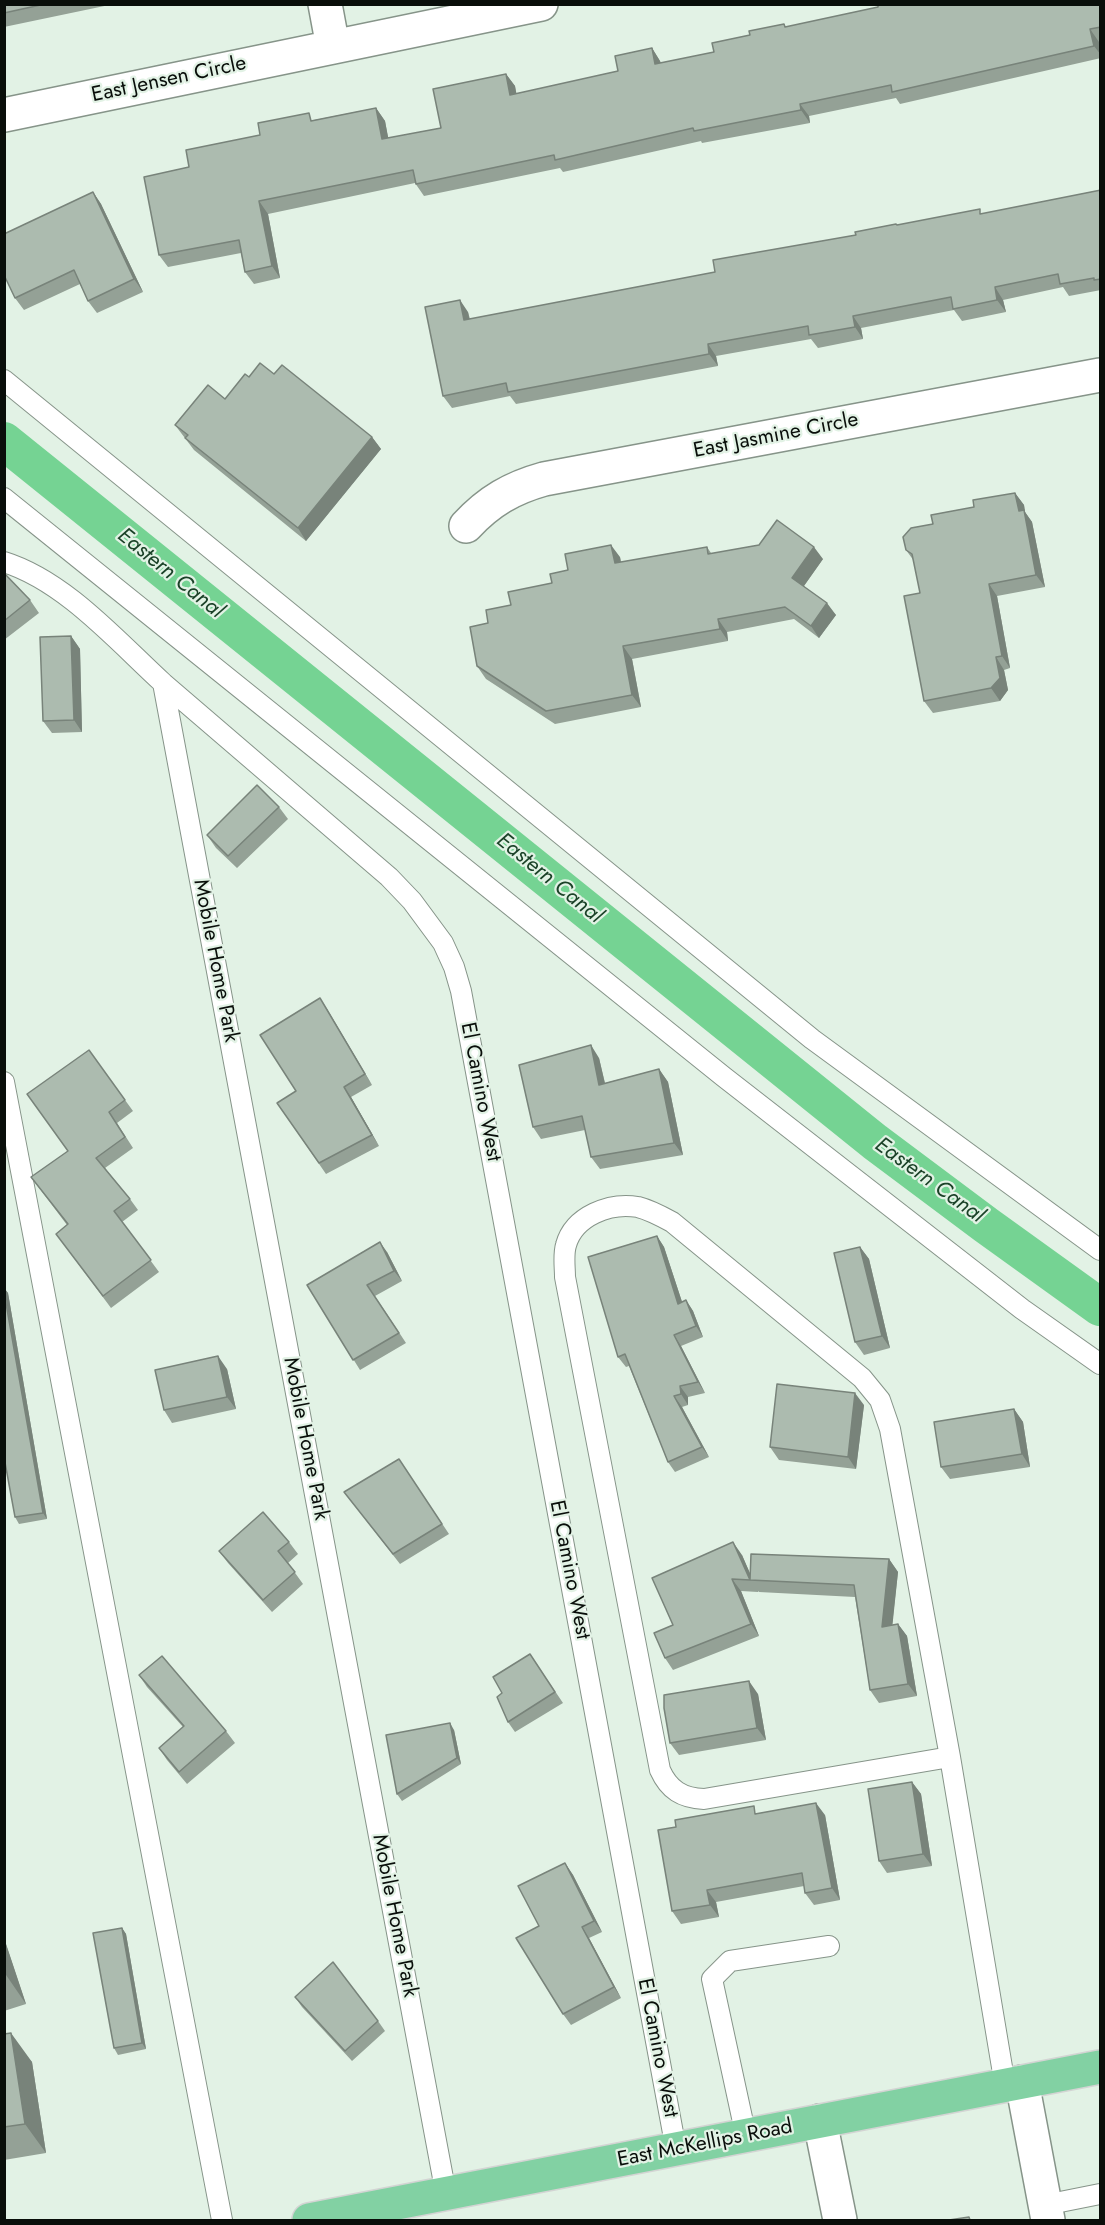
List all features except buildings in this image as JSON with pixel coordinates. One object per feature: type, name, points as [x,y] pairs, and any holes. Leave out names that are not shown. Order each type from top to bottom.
[{"type":"main road","name":"East McKellips Road","points":[[309,2220],[1101,2067]]},
{"type":"street","points":[[325,4],[333,47]]},
{"type":"street","name":"East Jensen Circle","points":[[4,115],[541,4]]},
{"type":"street","name":"East Jasmine Circle","points":[[466,526],[481,509],[499,496],[522,485],[544,479],[1101,375]]},
{"type":"street","points":[[1014,2084],[1046,2213]]},
{"type":"street","points":[[820,2121],[840,2220]]},
{"type":"lane","points":[[4,380],[812,1039],[1101,1250]]},
{"type":"lane","points":[[4,498],[733,1085],[1022,1309],[1101,1364]]},
{"type":"lane","points":[[4,562],[24,568],[44,580],[82,609],[163,683]]},
{"type":"lane","name":"El Camino West","points":[[163,683],[389,877],[412,901],[443,944],[454,967],[461,991],[676,2149]]},
{"type":"lane","name":"Mobile Home Park","points":[[163,683],[446,2194]]},
{"type":"lane","points":[[4,1082],[222,2220]]},
{"type":"lane","points":[[950,1757],[704,1799],[682,1795],[672,1790],[665,1781],[660,1770],[566,1277],[564,1260],[566,1244],[573,1230],[584,1219],[597,1211],[636,1207],[655,1212],[672,1222],[871,1387],[883,1408],[890,1429],[950,1757],[1014,2084]]},
{"type":"lane","points":[[746,2136],[712,1979],[730,1961],[828,1946]]},
{"type":"lane","points":[[1046,2213],[1101,2194]]},
{"type":"waterway","name":"Eastern Canal","points":[[4,441],[875,1142],[1100,1307]]}]
